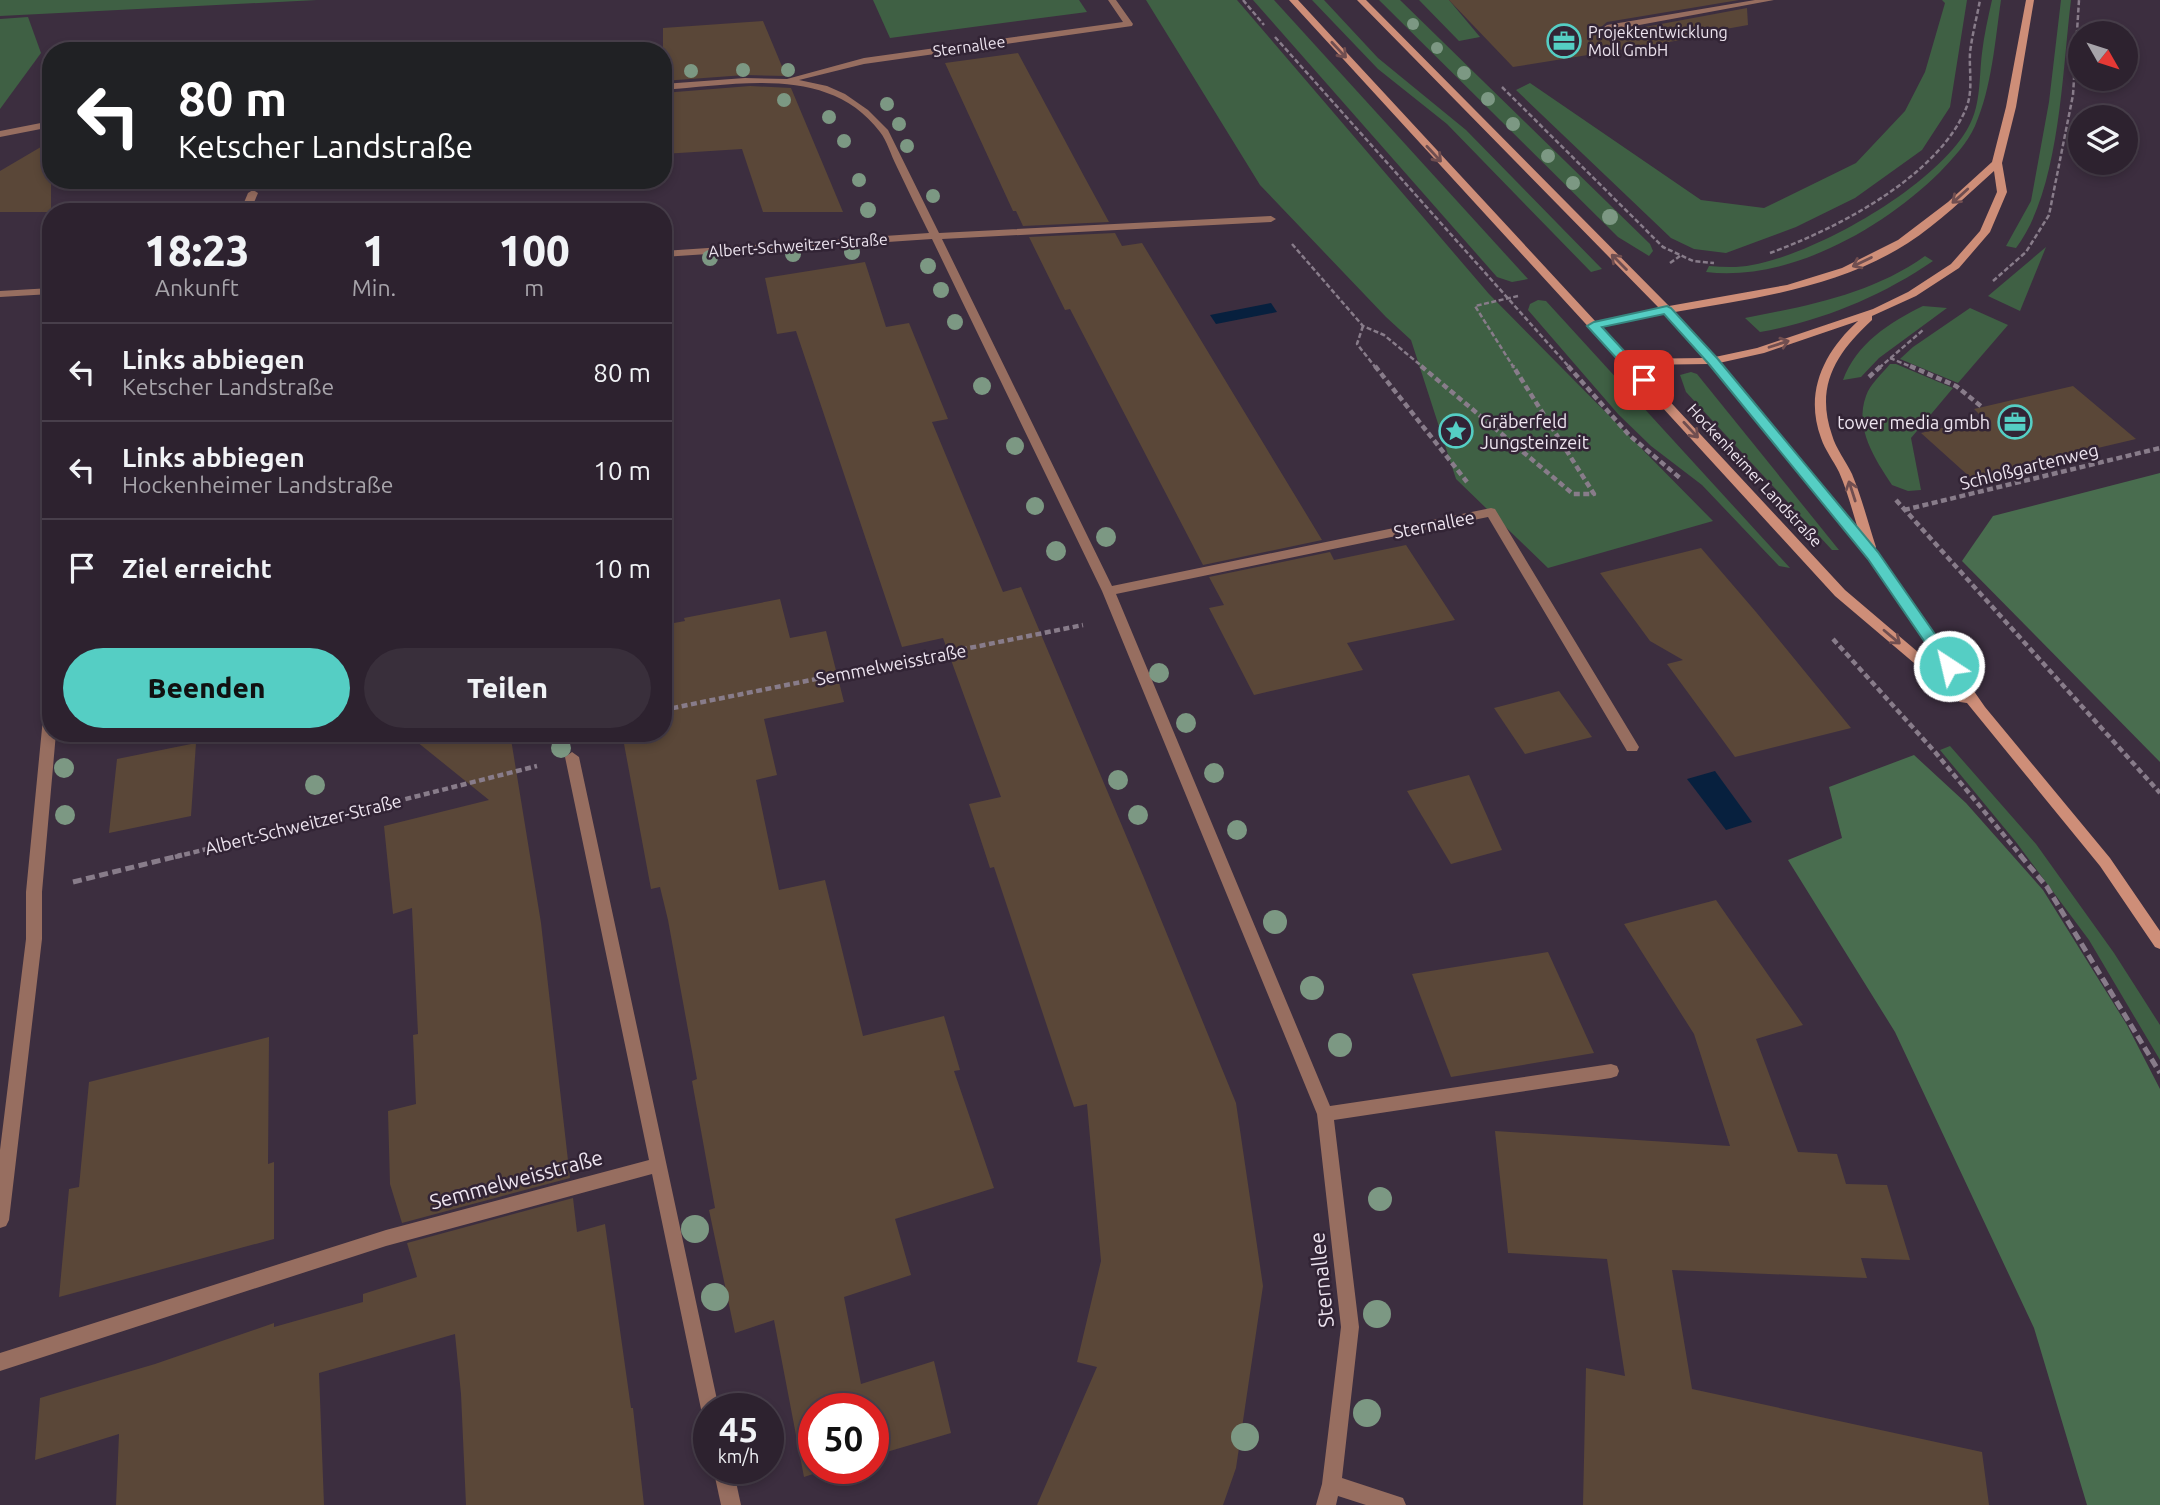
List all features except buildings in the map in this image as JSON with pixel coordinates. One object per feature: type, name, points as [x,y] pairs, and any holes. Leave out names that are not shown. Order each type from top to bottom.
[{"type":"main road","name":"Hockenheimer Landstraße","points":[[1293,0],[1840,593],[1980,711]]},
{"type":"main road","name":"Hockenheimer Landstraße","points":[[1361,0],[1667,310],[1712,361],[1873,555],[1980,711],[2105,862],[2160,943]]},
{"type":"main road","points":[[1628,362],[1712,361],[1759,351],[1877,311],[1912,295],[1955,266],[1985,232],[2002,192],[1997,163],[2011,107],[2030,0]]},
{"type":"main road","points":[[1594,326],[1667,310],[1770,294],[1814,283],[1902,242],[1937,216],[1997,163]]},
{"type":"main road","points":[[1873,555],[1846,473],[1827,438],[1819,411],[1822,384],[1829,359],[1846,337],[1877,311]]},
{"type":"street","name":"Sternallee","points":[[672,87],[782,81],[864,61],[1129,24],[1112,0]]},
{"type":"street","points":[[1606,28],[1770,0]]},
{"type":"street","name":"Sternallee","points":[[782,81],[823,87],[868,113],[885,132],[933,236],[1011,389],[1108,591],[1325,1114],[1350,1327],[1332,1484],[1326,1505]]},
{"type":"street","points":[[0,134],[42,126]]},
{"type":"street","points":[[249,203],[253,193]]},
{"type":"street","points":[[933,236],[1271,219]]},
{"type":"street","name":"Albert-Schweitzer-Straße","points":[[672,253],[933,236]]},
{"type":"street","points":[[0,294],[42,292]]},
{"type":"street","name":"Sternallee","points":[[1108,591],[1491,512],[1632,747]]},
{"type":"street","points":[[0,1220],[34,939],[34,892],[48,742]]},
{"type":"street","points":[[572,757],[707,1393]]},
{"type":"street","points":[[1325,1114],[1611,1071]]},
{"type":"street","name":"Semmelweisstraße","points":[[0,1362],[386,1238],[658,1165]]},
{"type":"street","points":[[726,1484],[731,1505]]},
{"type":"street","points":[[1332,1484],[1396,1505]]},
{"type":"path","points":[[1242,0],[1629,435],[1658,462],[1685,481]]},
{"type":"path","points":[[1760,256],[1822,232],[1883,194],[1927,162],[1940,149],[1967,105],[1970,48],[1980,0]]},
{"type":"path","points":[[1495,81],[1663,247],[1693,261],[1716,263]]},
{"type":"path","points":[[1271,219],[1363,327],[1384,335],[1573,494],[1594,494],[1475,306],[1506,299]]},
{"type":"path","points":[[1672,263],[1680,256]]},
{"type":"path","points":[[1363,327],[1357,344],[1491,512]]},
{"type":"path","points":[[1890,358],[1955,386],[1982,407]]},
{"type":"path","name":"Schloßgartenweg","points":[[2160,449],[1904,510],[2160,793]]},
{"type":"path","name":"Semmelweisstraße","points":[[672,708],[1118,618]]},
{"type":"path","points":[[1825,631],[1935,752],[2047,887],[2160,1073]]},
{"type":"path","name":"Albert-Schweitzer-Straße","points":[[34,892],[572,757]]},
{"type":"green space","points":[[0,0],[317,0],[0,16]]},
{"type":"green space","points":[[873,0],[1079,0],[1087,12],[890,38]]},
{"type":"green space","points":[[1146,0],[1237,0],[1489,294],[1713,521],[1548,568],[1456,479],[1411,340],[1260,185]]},
{"type":"green space","points":[[1253,0],[1274,0],[1528,279],[1512,282],[1497,277]]},
{"type":"green space","points":[[1312,0],[1324,0],[1378,58],[1466,130],[1602,269],[1591,272],[1447,124],[1378,69]]},
{"type":"green space","points":[[1379,0],[1400,0],[1650,244],[1653,251],[1649,256],[1618,237]]},
{"type":"green space","points":[[1419,0],[1449,0],[1480,37],[1459,41]]},
{"type":"green space","points":[[1942,0],[1967,0],[1950,107],[1922,150],[1855,198],[1796,227],[1726,253],[1694,249],[1671,238],[1516,90],[1530,83],[1701,200],[1764,208],[1856,163],[1905,111],[1925,72],[1945,3]]},
{"type":"green space","points":[[1992,0],[2001,0],[1992,64],[1981,111],[1968,139],[1940,172],[1891,213],[1832,247],[1769,269],[1738,273],[1706,272],[1709,266],[1752,265],[1809,247],[1873,214],[1931,171],[1953,148],[1973,118]]},
{"type":"green space","points":[[2061,0],[2071,0],[2057,129],[2042,195],[2031,224],[2016,248],[2006,246],[2031,201],[2049,102]]},
{"type":"green space","points":[[28,17],[41,53],[0,109],[0,19]]},
{"type":"green space","points":[[2046,247],[2020,311],[1988,296]]},
{"type":"green space","points":[[1925,256],[1933,261],[1872,296],[1829,314],[1760,332],[1745,318],[1838,297],[1883,280]]},
{"type":"green space","points":[[1538,300],[1546,301],[1790,568],[1779,566],[1702,485],[1651,446],[1618,414],[1528,310],[1530,304]]},
{"type":"green space","points":[[1923,306],[1947,308],[1879,358],[1861,377],[1843,380],[1865,345],[1898,319]]},
{"type":"green space","points":[[1970,308],[2008,325],[1958,383],[1900,359],[1913,347]]},
{"type":"green space","points":[[1890,364],[1896,364],[1953,388],[1911,438],[1921,490],[1908,491],[1892,485],[1873,454],[1864,431],[1863,408],[1866,396],[1873,383]]},
{"type":"green space","points":[[1691,372],[1697,374],[1839,550],[1832,550],[1686,392],[1680,375]]},
{"type":"green space","points":[[2160,473],[2160,762],[1962,561],[1993,516]]},
{"type":"green space","points":[[1950,746],[2036,844],[2114,953],[2160,1025],[2160,1060],[2089,940],[2016,842],[1940,750]]},
{"type":"green space","points":[[1914,755],[1966,803],[2043,890],[2127,1025],[2160,1089],[2160,1505],[2087,1505],[2034,1328],[1895,1032],[1788,860],[1842,838],[1829,787]]},
{"type":"water","points":[[1271,303],[1277,312],[1216,324],[1210,315]]},
{"type":"water","points":[[1715,771],[1752,822],[1726,830],[1687,779]]},
{"type":"place","name":"Projektentwicklung Moll GmbH","points":[[1564,41]]},
{"type":"place","name":"tower media gmbh","points":[[2015,422]]},
{"type":"place","name":"Gräberfeld Jungsteinzeit","points":[[1456,431]]},
{"type":"route","points":[[1644,380],[1594,326],[1667,310],[1873,555],[1949,666]]}]
